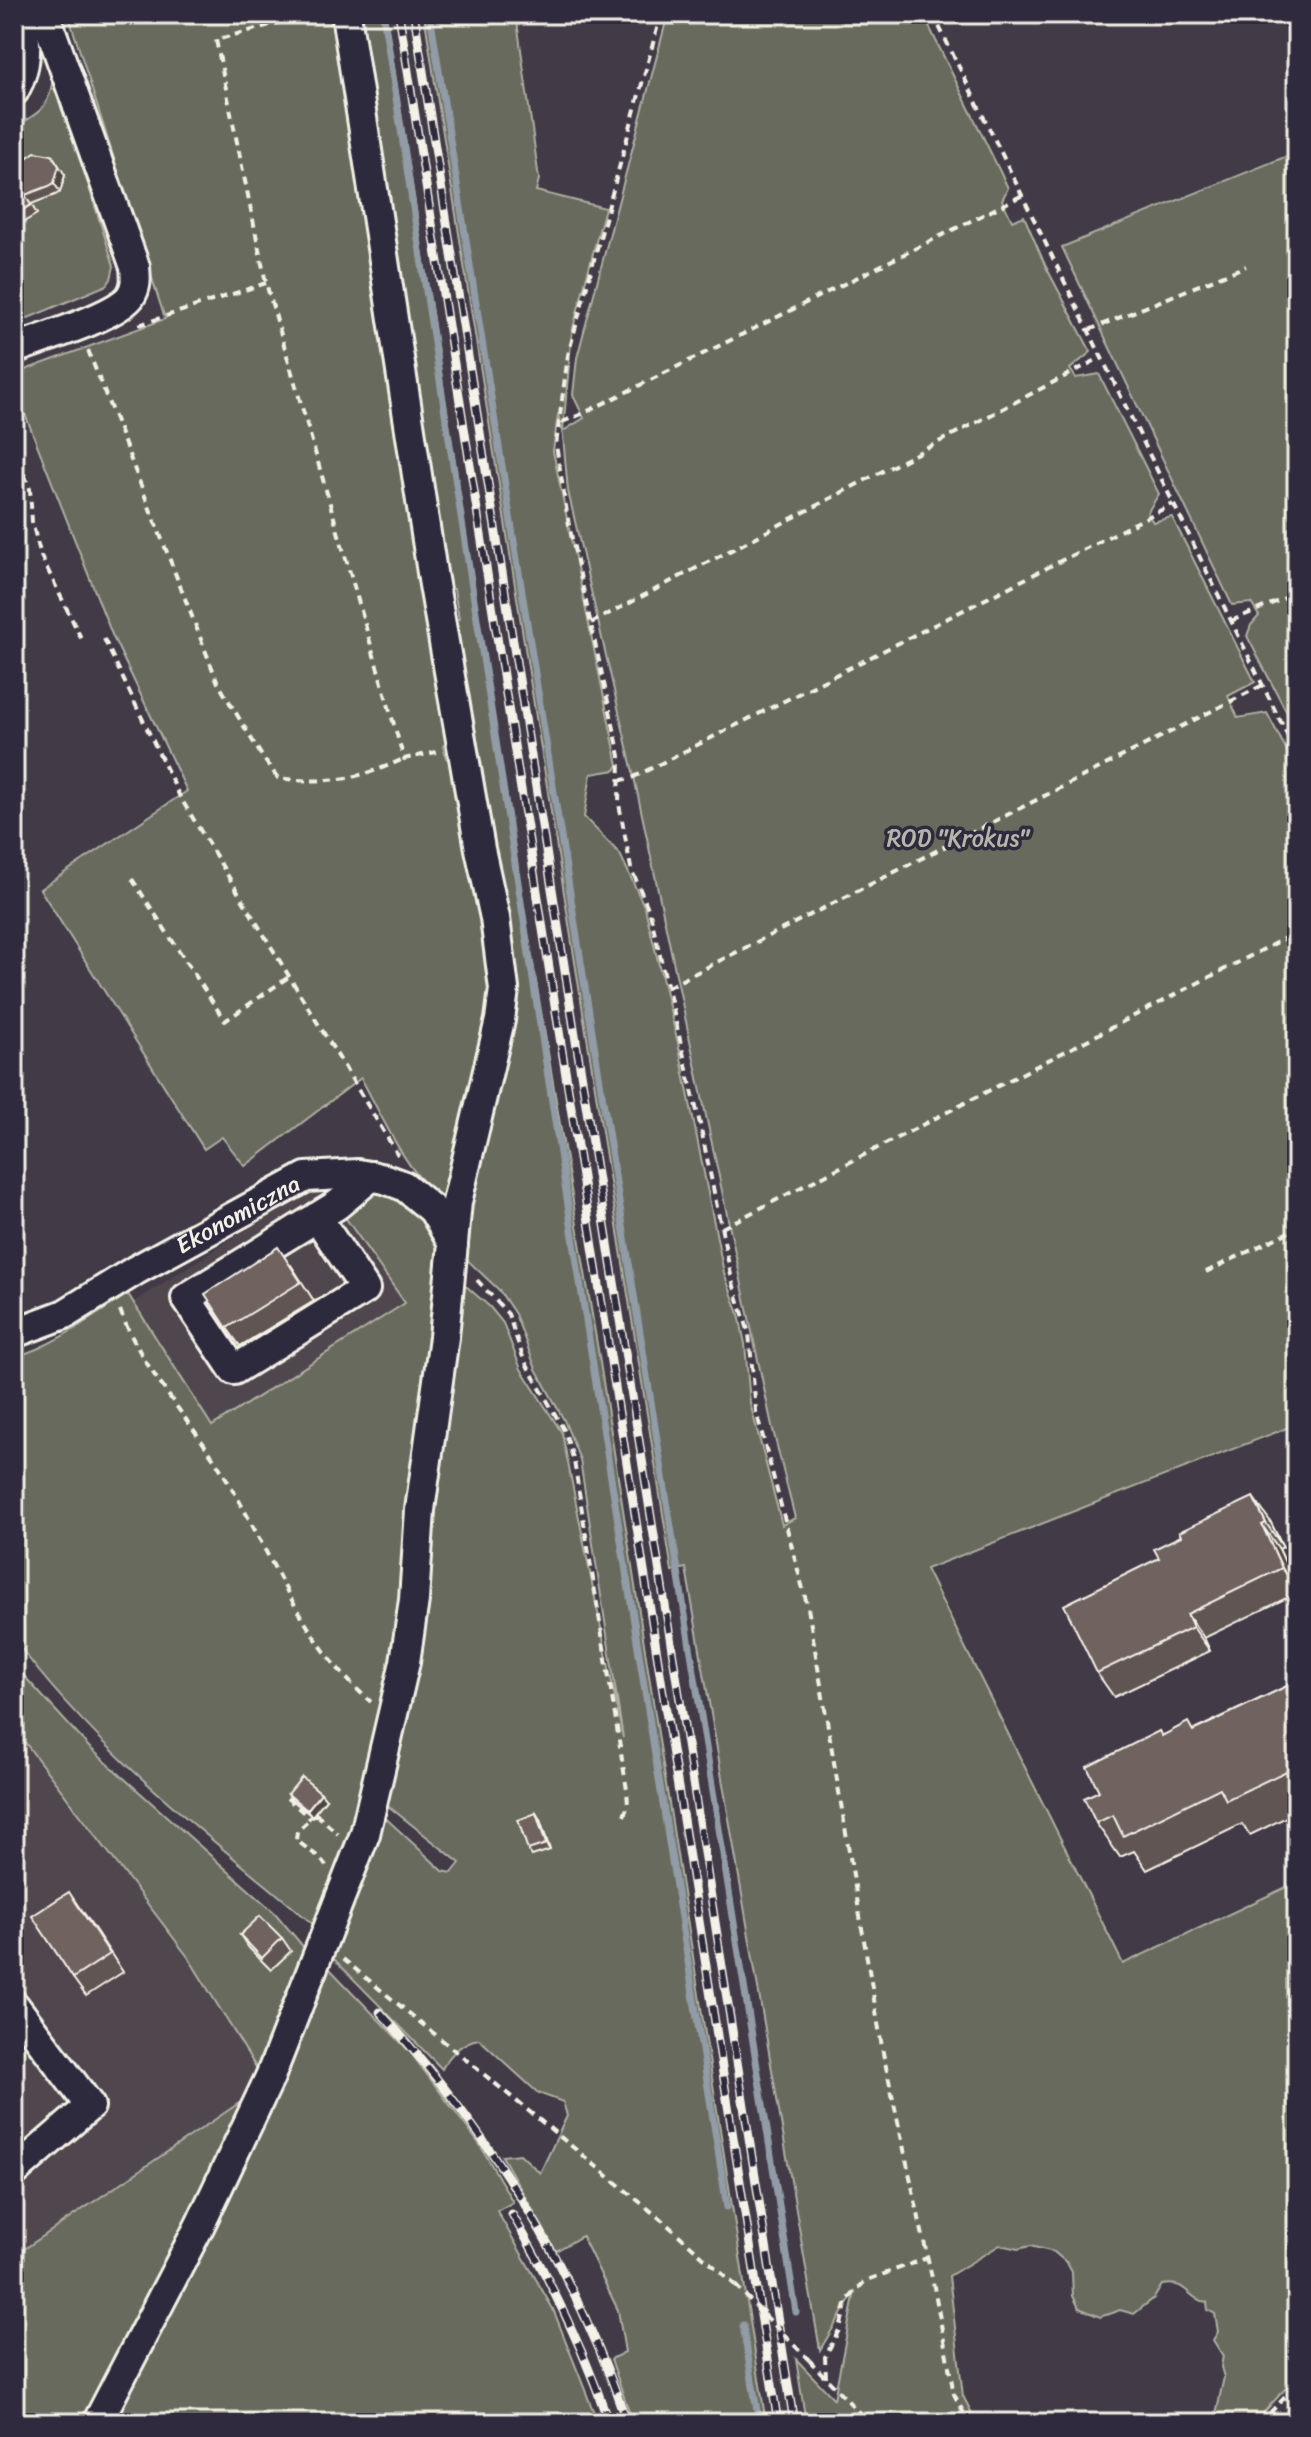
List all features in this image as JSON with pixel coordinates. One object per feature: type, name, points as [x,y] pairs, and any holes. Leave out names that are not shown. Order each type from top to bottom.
[{"type":"street","points":[[14,91],[23,75],[27,50],[20,14]]},
{"type":"street","points":[[14,349],[111,311],[129,298],[137,283],[135,267],[45,14]]},
{"type":"street","points":[[97,2423],[270,2077],[365,1834],[405,1662],[457,1202],[500,1020],[504,989],[495,918],[433,579],[346,14]]},
{"type":"street","name":"Ekonomiczna","points":[[14,1333],[65,1314],[111,1285],[306,1177],[344,1173],[397,1182],[412,1191],[440,1219],[452,1251]]},
{"type":"street","points":[[317,1217],[365,1289],[234,1370],[186,1298],[317,1217],[372,1176]]},
{"type":"street","points":[[14,2005],[90,2106],[14,2172]]},
{"type":"path","points":[[310,14],[216,40],[266,283],[404,759]]},
{"type":"path","points":[[661,14],[568,355],[556,445],[563,491],[620,756],[619,804],[631,868],[650,913],[732,1280],[749,1333],[759,1425],[808,1608],[883,2053],[954,2394],[969,2423]]},
{"type":"path","points":[[933,14],[1297,755]]},
{"type":"path","points":[[561,422],[1023,195]]},
{"type":"path","points":[[1089,330],[1246,266]]},
{"type":"path","points":[[130,327],[266,283]]},
{"type":"path","points":[[85,342],[218,683],[278,778],[309,782],[370,775],[404,759],[464,748]]},
{"type":"path","points":[[591,623],[1102,357]]},
{"type":"path","points":[[14,448],[30,489],[32,522],[41,556],[83,642]]},
{"type":"path","points":[[619,781],[634,777],[1173,504]]},
{"type":"path","points":[[1231,621],[1297,593]]},
{"type":"path","points":[[104,639],[180,797],[402,1162]]},
{"type":"path","points":[[668,987],[1263,685]]},
{"type":"path","points":[[132,879],[225,1021],[290,976]]},
{"type":"path","points":[[722,1228],[1297,932]]},
{"type":"path","points":[[1206,1272],[1297,1228]]},
{"type":"path","points":[[452,1251],[508,1314],[524,1360],[564,1430],[574,1461],[627,1790],[628,1805],[624,1816]]},
{"type":"path","points":[[111,1285],[125,1323],[151,1368],[219,1466],[322,1649],[356,1689],[392,1716]]},
{"type":"path","points":[[287,1798],[312,1816],[297,1831],[296,1840],[321,1859],[332,1878],[345,1888]]},
{"type":"path","points":[[324,1942],[663,2221],[735,2285],[869,2423]]},
{"type":"path","points":[[826,2377],[825,2357],[840,2328],[847,2301],[865,2281],[928,2258]]},
{"type":"path","points":[[1260,2423],[1297,2385]]},
{"type":"shaded area","points":[[321,1181],[406,1302],[211,1427],[134,1302]]},
{"type":"shaded area","points":[[14,1728],[188,1957],[267,2084],[14,2256]]},
{"type":"green space","points":[[68,14],[332,14],[451,738],[443,746],[446,758],[456,765],[495,987],[444,1199],[431,1190],[408,1162],[361,1078],[245,1166],[222,1137],[204,1149],[40,889],[187,791],[113,637],[14,386],[14,374],[165,319]]},
{"type":"green space","points":[[354,14],[386,14],[517,868],[599,1356],[766,2423],[633,2423],[611,2359],[625,2352],[618,2310],[582,2236],[556,2251],[502,2156],[520,2154],[540,2173],[567,2116],[563,2102],[538,2093],[479,2039],[457,2050],[442,2069],[325,1950],[368,1840],[462,1287],[467,1287],[490,1307],[503,1323],[521,1369],[562,1433],[623,1738],[580,1460],[564,1420],[536,1369],[515,1314],[499,1290],[462,1255],[494,1062],[483,812],[485,791],[476,732],[467,725],[447,621],[459,619],[454,589],[443,589]],"holes":[[[383,1802],[460,1863],[452,1873],[443,1871],[380,1813]]]},
{"type":"green space","name":"ROD \"Krokus\"","points":[[424,14],[516,14],[539,179],[536,191],[605,208],[572,332],[563,431],[584,418],[573,395],[577,358],[668,14],[923,14],[1008,188],[1002,200],[1012,221],[1024,216],[1045,265],[1091,352],[1070,369],[1076,378],[1099,374],[1159,494],[1147,513],[1153,522],[1172,517],[1255,682],[1228,696],[1238,718],[1267,713],[1297,770],[1297,1424],[926,1569],[1123,1964],[1297,1882],[1297,2376],[1254,2423],[1214,2423],[1224,2377],[1221,2367],[1223,2356],[1213,2340],[1218,2332],[1215,2314],[1208,2310],[1207,2302],[1177,2285],[1162,2285],[1154,2298],[1134,2314],[1120,2310],[1100,2317],[1079,2308],[1073,2296],[1072,2272],[1054,2252],[1030,2246],[1018,2249],[1000,2245],[949,2276],[963,2396],[977,2423],[806,2423],[796,2359],[834,2399],[855,2291],[820,2350],[686,1568],[672,1571]],"holes":[[[558,414],[568,491],[634,777],[772,1426],[795,1518],[782,1525],[750,1403],[739,1314],[724,1273],[678,1043],[645,908],[620,854],[584,817],[591,774],[615,770],[618,765],[553,451]]]},
{"type":"green space","points":[[53,74],[114,266],[107,285],[14,324],[14,127],[43,107],[50,94]]},
{"type":"green space","points":[[1297,152],[1297,732],[1247,636],[1259,616],[1251,603],[1232,605],[1062,247]]},
{"type":"green space","points":[[378,1184],[393,1188],[446,1242],[406,1614],[359,1832],[321,1931],[120,1758],[47,1681],[14,1639],[14,1357],[59,1338],[128,1294],[212,1426],[405,1303],[340,1210]]},
{"type":"green space","points":[[14,1665],[89,1747],[275,1913],[311,1956],[262,2077],[188,1957],[14,1728]]},
{"type":"green space","points":[[322,1961],[410,2052],[480,2145],[513,2202],[497,2211],[553,2309],[598,2423],[14,2423],[14,2256],[267,2084]]},
{"type":"building","points":[[35,152],[52,155],[59,166],[54,183],[25,195],[31,205],[14,215],[14,173]]},
{"type":"building","points":[[278,1247],[301,1282],[227,1328],[205,1294]]},
{"type":"building","points":[[1253,1497],[1282,1568],[1187,1614],[1193,1627],[1097,1673],[1064,1605],[1159,1558],[1154,1549],[1181,1536],[1179,1532]]},
{"type":"building","points":[[1289,1685],[1297,1703],[1297,1766],[1226,1800],[1220,1788],[1123,1836],[1113,1815],[1096,1823],[1084,1798],[1099,1791],[1087,1767],[1159,1731],[1162,1736],[1188,1722],[1193,1731]]},
{"type":"building","points":[[302,1777],[321,1793],[307,1810],[288,1794]]},
{"type":"building","points":[[536,1813],[546,1844],[528,1850],[518,1820]]},
{"type":"building","points":[[69,1892],[110,1954],[73,1978],[32,1916]]},
{"type":"building","points":[[260,1916],[282,1938],[262,1958],[240,1935]]},
{"type":"waterway","points":[[383,14],[727,2207]]},
{"type":"waterway","points":[[430,14],[796,2312]]},
{"type":"waterway","points":[[743,2325],[759,2423]]},
{"type":"railway","points":[[399,14],[778,2423]]},
{"type":"railway","points":[[414,14],[794,2423]]},
{"type":"railway","points":[[380,2012],[457,2105],[525,2204],[582,2310],[627,2423]]},
{"type":"railway","points":[[512,2214],[566,2316],[609,2423]]}]
